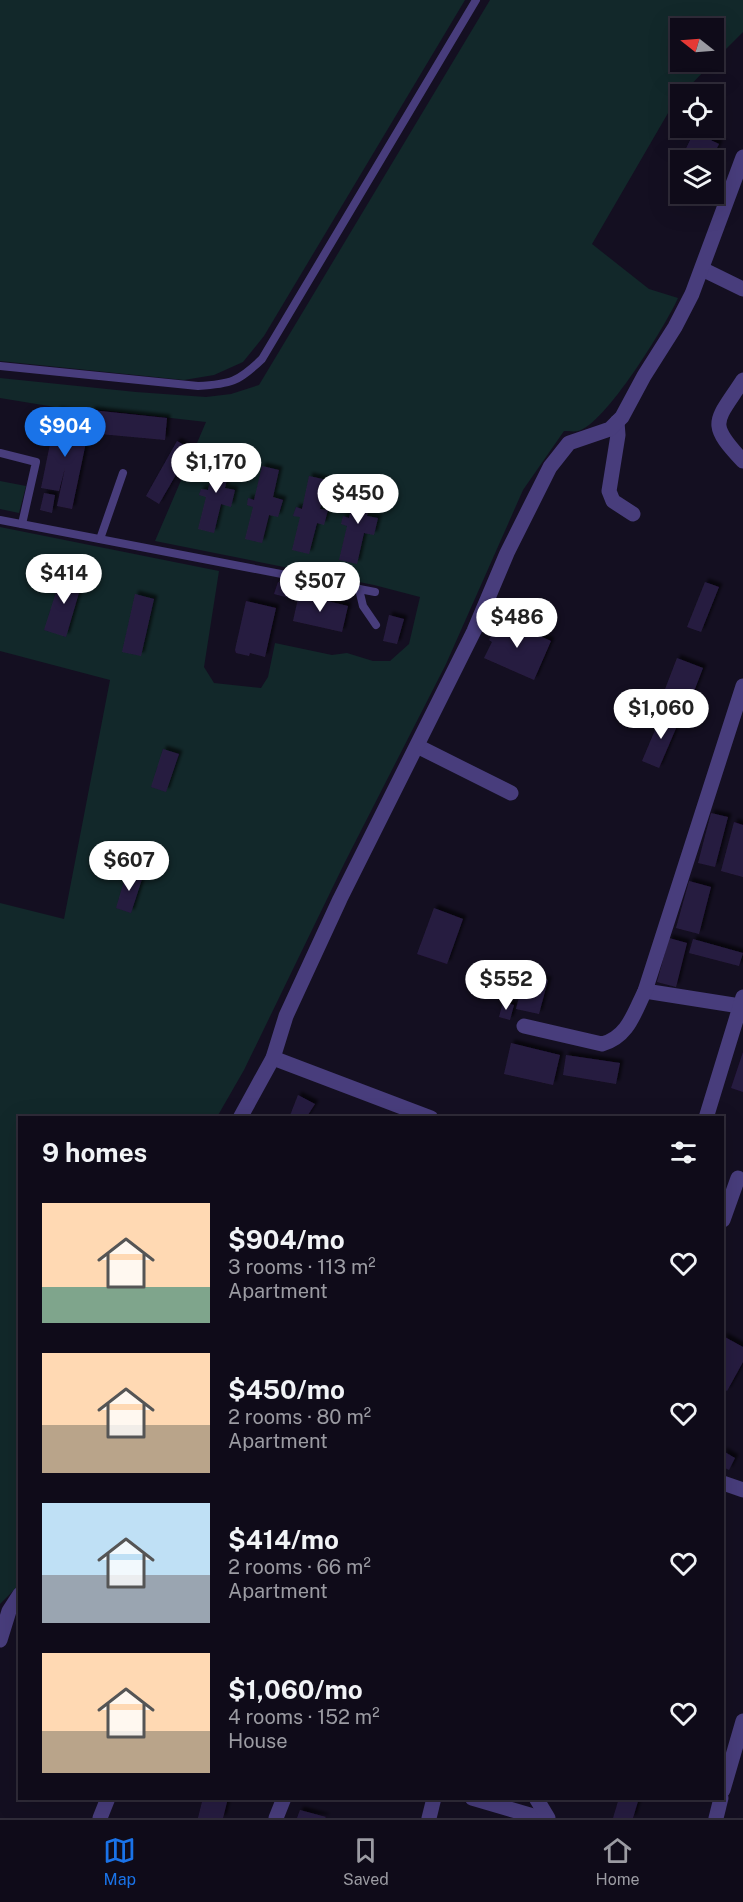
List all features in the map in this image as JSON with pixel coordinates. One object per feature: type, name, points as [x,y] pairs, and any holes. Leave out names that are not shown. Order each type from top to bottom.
[{"type":"street","points":[[241,1116],[273,1058],[286,1016],[340,898],[474,631],[507,553],[550,467],[568,443],[610,429],[622,417],[692,294],[743,157]]},
{"type":"street","points":[[702,269],[743,289]]},
{"type":"street","points":[[743,380],[719,417],[718,425],[723,441],[743,461]]},
{"type":"street","points":[[617,422],[618,435],[609,491],[613,501],[633,514]]},
{"type":"street","points":[[524,1026],[602,1044],[613,1041],[621,1035],[645,991],[743,686]]},
{"type":"street","points":[[417,746],[511,793]]},
{"type":"street","points":[[645,991],[742,1002],[707,1116]]},
{"type":"street","points":[[273,1058],[390,1111],[419,1116]]},
{"type":"street","points":[[724,1216],[735,1178]]},
{"type":"street","points":[[724,1484],[743,1490]]},
{"type":"street","points":[[0,1640],[9,1611],[18,1597]]},
{"type":"street","points":[[724,1787],[743,1721]]},
{"type":"street","points":[[100,1818],[107,1800]]},
{"type":"street","points":[[276,1818],[283,1800]]},
{"type":"street","points":[[429,1818],[434,1800]]},
{"type":"street","points":[[479,1800],[540,1818]]},
{"type":"street","points":[[537,1800],[548,1818]]},
{"type":"street","points":[[716,1818],[720,1800]]},
{"type":"lane","points":[[0,366],[198,386],[222,385],[242,377],[261,359],[476,0]]},
{"type":"lane","points":[[0,453],[36,462],[22,524]]},
{"type":"lane","points":[[100,540],[123,473]]},
{"type":"lane","points":[[0,520],[375,592]]},
{"type":"lane","points":[[358,589],[363,606],[376,625]]},
{"type":"green space","points":[[0,0],[465,0],[264,336],[243,362],[214,375],[184,380],[0,361]]},
{"type":"green space","points":[[490,0],[743,0],[743,32],[724,51],[724,18],[670,18],[670,72],[703,72],[692,84],[670,84],[670,110],[592,244],[649,289],[678,298],[648,350],[618,393],[590,425],[578,431],[564,431],[523,490],[446,664],[345,862],[244,1070],[218,1116],[18,1116],[18,1586],[0,1604],[0,903],[64,919],[110,680],[0,651],[0,527],[219,571],[204,667],[214,683],[261,688],[268,677],[275,643],[332,655],[347,653],[373,661],[390,661],[409,644],[420,597],[374,585],[155,541],[206,422],[75,407],[73,410],[0,398],[0,378],[206,397],[231,394],[259,385]]},
{"type":"green space","points":[[0,481],[26,486],[19,513],[0,509]]},
{"type":"building","points":[[691,138],[706,138],[719,144],[716,150],[685,150]]},
{"type":"building","points":[[57,410],[75,413],[73,425],[89,428],[72,509],[57,506],[65,468],[59,491],[41,488]]},
{"type":"building","points":[[91,410],[167,418],[165,440],[89,433]]},
{"type":"building","points":[[177,441],[191,449],[159,504],[146,496]]},
{"type":"building","points":[[216,455],[232,459],[225,488],[235,490],[231,507],[221,504],[214,533],[198,529],[206,497],[199,495],[201,489],[208,490]]},
{"type":"building","points":[[262,466],[279,470],[273,497],[283,500],[278,517],[269,515],[262,543],[245,539],[253,507],[247,505],[248,498],[254,500]]},
{"type":"building","points":[[309,476],[327,480],[320,509],[328,510],[324,525],[317,523],[309,554],[292,550],[300,517],[293,516],[296,507],[302,509]]},
{"type":"building","points":[[356,485],[373,488],[367,516],[378,518],[374,535],[364,533],[357,564],[339,560],[347,526],[341,524],[343,516],[349,518]]},
{"type":"building","points":[[44,493],[55,495],[52,513],[40,510]]},
{"type":"building","points":[[62,573],[83,579],[66,637],[44,630]]},
{"type":"building","points":[[278,582],[292,586],[289,598],[274,594]]},
{"type":"building","points":[[705,582],[719,587],[701,632],[687,627]]},
{"type":"building","points":[[135,594],[154,599],[141,656],[122,652]]},
{"type":"building","points":[[299,594],[348,606],[342,632],[293,621]]},
{"type":"building","points":[[246,601],[276,608],[265,657],[250,653],[249,656],[236,653]]},
{"type":"building","points":[[389,615],[404,619],[397,644],[383,641]]},
{"type":"building","points":[[502,619],[551,641],[534,680],[484,658],[492,642],[489,640],[492,633],[495,634]]},
{"type":"building","points":[[677,658],[703,668],[688,707],[662,697]]},
{"type":"building","points":[[663,711],[680,719],[659,768],[642,761]]},
{"type":"building","points":[[163,749],[179,754],[166,792],[151,787]]},
{"type":"building","points":[[711,813],[728,817],[715,867],[698,863]]},
{"type":"building","points":[[734,822],[743,825],[743,877],[721,871]]},
{"type":"building","points":[[127,871],[143,876],[131,913],[116,908]]},
{"type":"building","points":[[689,881],[711,887],[699,934],[676,928]]},
{"type":"building","points":[[434,908],[463,919],[447,964],[417,954]]},
{"type":"building","points":[[669,938],[687,943],[676,987],[657,982]]},
{"type":"building","points":[[693,939],[743,953],[739,966],[689,953]]},
{"type":"building","points":[[525,974],[548,980],[539,1014],[516,1009]]},
{"type":"building","points":[[503,1002],[514,1005],[510,1020],[499,1017]]},
{"type":"building","points":[[511,1043],[560,1055],[553,1085],[504,1074]]},
{"type":"building","points":[[743,1052],[743,1092],[731,1088]]},
{"type":"building","points":[[566,1055],[620,1063],[616,1084],[563,1075]]},
{"type":"building","points":[[298,1095],[315,1104],[307,1116],[290,1116]]},
{"type":"building","points":[[724,1337],[743,1347],[743,1362],[727,1391],[724,1389]]},
{"type":"building","points":[[724,1452],[735,1458],[729,1470],[724,1468]]},
{"type":"building","points":[[202,1800],[228,1800],[223,1818],[198,1818]]},
{"type":"building","points":[[618,1800],[638,1800],[633,1818],[613,1818]]},
{"type":"building","points":[[300,1810],[326,1817],[297,1818]]}]
